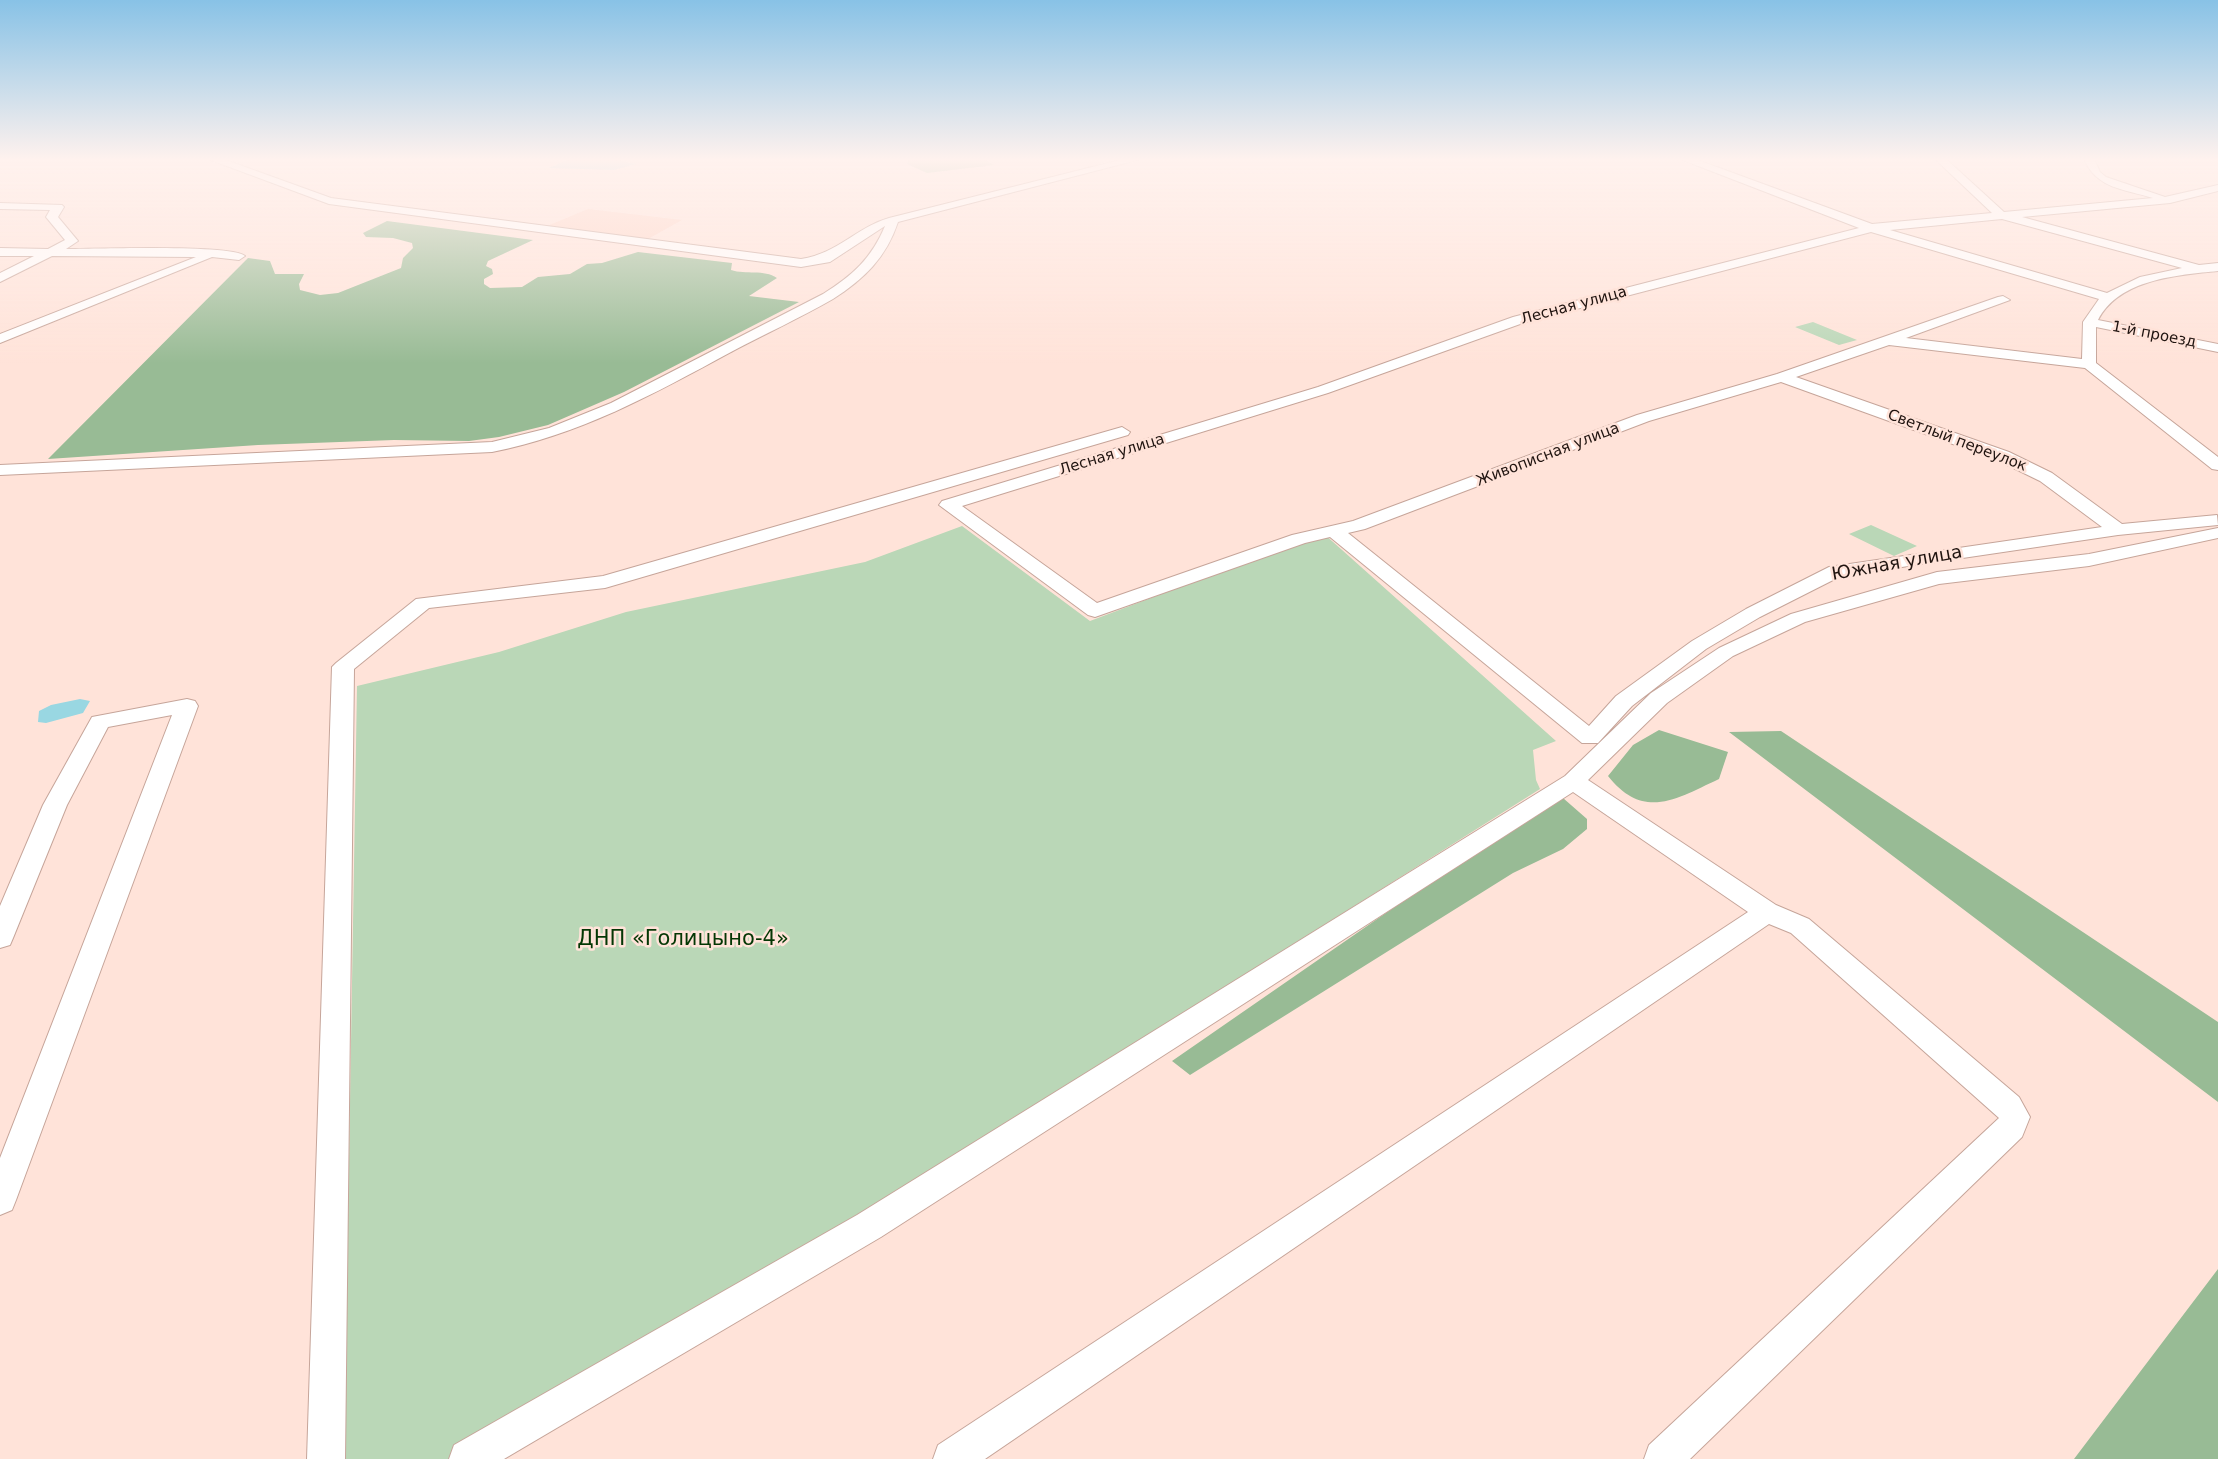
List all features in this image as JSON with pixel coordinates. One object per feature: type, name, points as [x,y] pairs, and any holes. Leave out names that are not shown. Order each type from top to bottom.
[{"type":"street","points":[[0,278],[72,241],[60,227]]},
{"type":"street","points":[[528,227],[801,263],[826,259],[875,227]]},
{"type":"street","points":[[0,470],[492,447],[520,443],[548,435],[647,390],[817,303],[858,276],[874,260],[890,227]]},
{"type":"street","name":"Лесная улица","points":[[1095,610],[948,505],[1323,390],[1518,320],[1880,227]]},
{"type":"street","points":[[2044,227],[2218,275]]},
{"type":"street","points":[[1871,228],[2108,297]]},
{"type":"street","points":[[0,252],[216,253],[239,256]]},
{"type":"street","points":[[0,339],[216,253]]},
{"type":"street","points":[[2089,364],[2090,322],[2096,310],[2108,297],[2142,281],[2218,267]]},
{"type":"street","name":"Живописная улица","points":[[1095,610],[1299,539],[1359,525],[1643,418],[1782,376],[2003,300]]},
{"type":"street","points":[[0,322],[39,322]]},
{"type":"street","name":"1-й проезд","points":[[2090,322],[2218,348]]},
{"type":"street","points":[[1884,340],[2089,364],[2218,465]]},
{"type":"street","name":"Светлый переулок","points":[[1782,376],[2004,456],[2046,477],[2118,530]]},
{"type":"street","points":[[326,1459],[343,667],[423,603],[605,582],[1122,432]]},
{"type":"street","points":[[2184,439],[2218,445]]},
{"type":"street","name":"Южная улица","points":[[1334,531],[1590,738],[1623,702],[1685,654],[1804,586],[1836,571],[2118,530],[2218,520]]},
{"type":"street","points":[[468,1459],[869,1226],[1573,781],[1659,698],[1726,652],[1798,618],[1937,578],[2089,560],[2218,533]]},
{"type":"street","points":[[0,938],[55,805],[100,722],[187,706],[0,1200]]},
{"type":"street","points":[[1573,781],[1767,912],[1800,926],[2008,1106],[2015,1117],[2011,1128],[1663,1459]]},
{"type":"street","points":[[952,1459],[1767,912]]},
{"type":"shaded area","points":[[555,227],[669,227],[646,240]]},
{"type":"green space","points":[[375,227],[434,227],[533,240],[488,261],[486,266],[492,269],[493,274],[484,279],[484,284],[490,288],[522,287],[538,277],[570,274],[587,264],[602,263],[638,252],[732,263],[731,270],[772,275],[777,278],[749,296],[799,302],[624,392],[548,425],[499,437],[469,441],[394,440],[258,445],[48,459],[248,258],[270,261],[275,274],[304,274],[299,284],[300,290],[320,295],[338,293],[401,268],[403,258],[413,248],[412,243],[393,238],[366,237],[363,233]]},
{"type":"green space","points":[[1813,322],[1857,340],[1839,345],[1795,327]]},
{"type":"green space","points":[[1871,525],[1917,546],[1894,556],[1849,534]]},
{"type":"green space","name":"ДНП «Голицыно-4»","points":[[962,526],[1090,621],[1323,533],[1556,741],[1533,750],[1536,780],[1540,789],[478,1459],[344,1459],[357,686],[499,652],[626,612],[865,562]]},
{"type":"green space","points":[[1659,730],[1728,752],[1719,779],[1674,799],[1661,802],[1648,802],[1634,798],[1621,790],[1608,776],[1633,745]]},
{"type":"green space","points":[[1781,731],[2218,1022],[2218,1102],[1729,732]]},
{"type":"green space","points":[[1563,798],[1587,819],[1587,829],[1563,849],[1513,873],[1190,1075],[1172,1061],[1435,879]]},
{"type":"green space","points":[[2218,1269],[2218,1459],[2074,1459]]},
{"type":"water","points":[[80,699],[90,701],[83,713],[46,723],[38,722],[39,711],[51,705]]}]
